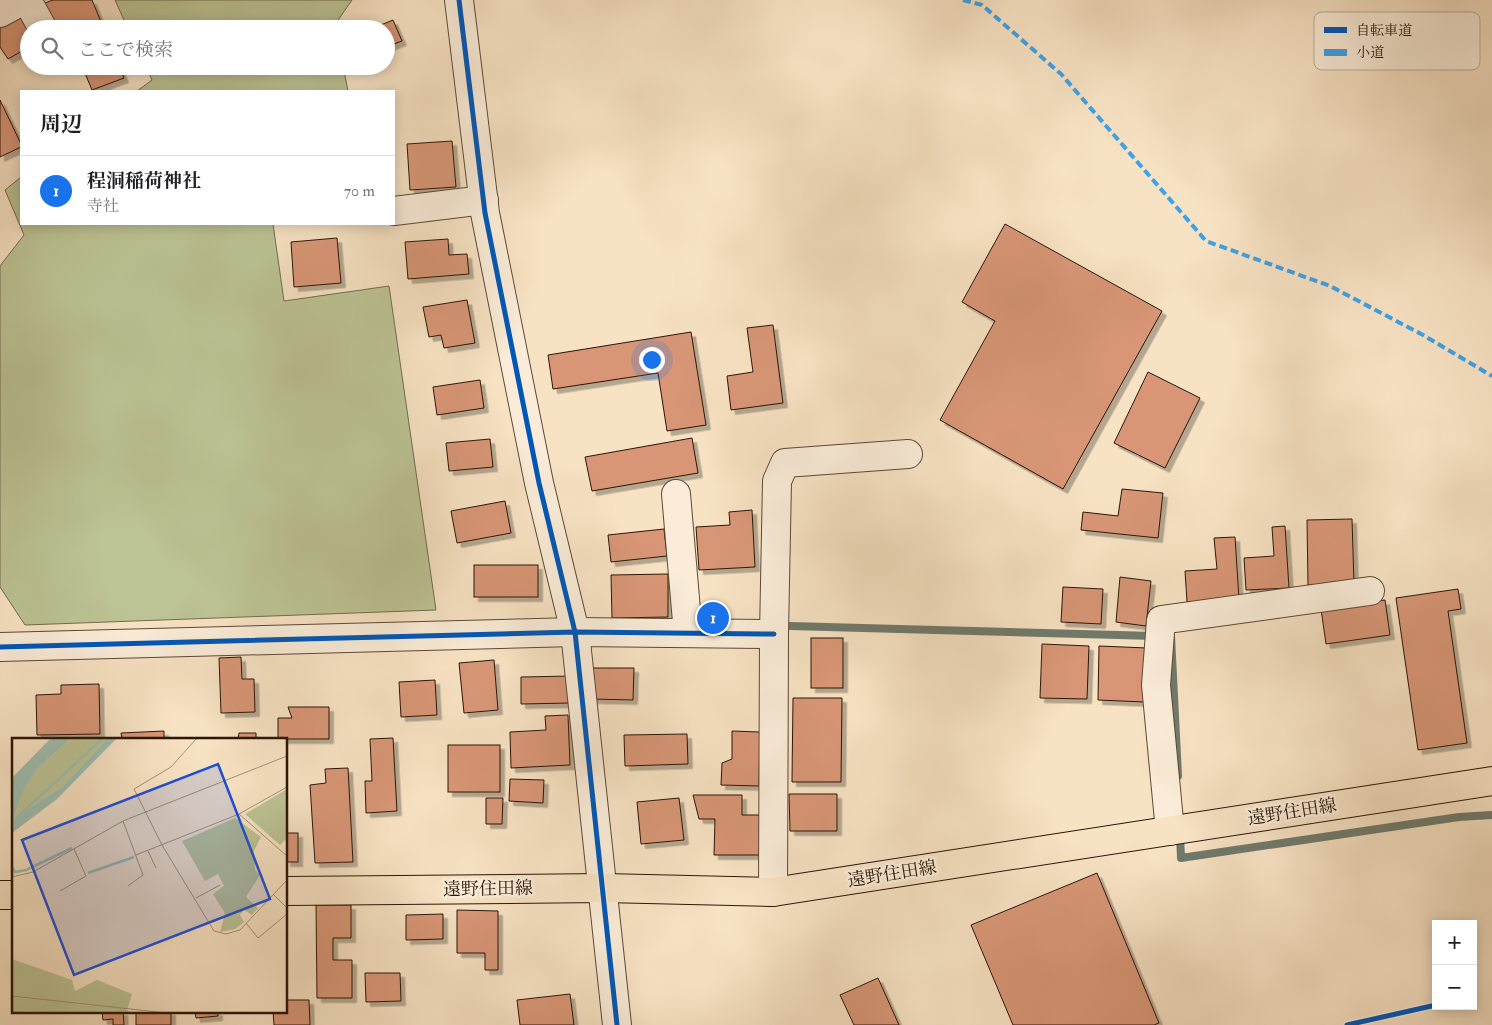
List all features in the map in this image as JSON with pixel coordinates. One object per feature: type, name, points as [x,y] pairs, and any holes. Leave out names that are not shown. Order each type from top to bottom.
[{"type":"main road","name":"遠野住田線","points":[[288,891],[604,888],[773,892],[1492,781]]},
{"type":"street","points":[[0,13],[26,0],[38,20]]},
{"type":"street","points":[[459,0],[485,213],[539,483],[575,632],[604,888],[617,1025]]},
{"type":"street","points":[[395,211],[484,200]]},
{"type":"street","points":[[773,892],[774,634],[777,481],[785,462],[908,454]]},
{"type":"street","points":[[676,494],[688,633]]},
{"type":"street","points":[[1170,830],[1156,685],[1161,620],[1370,591]]},
{"type":"street","points":[[0,647],[575,632],[774,634]]},
{"type":"green space","points":[[115,0],[352,0],[338,20],[124,20]]},
{"type":"green space","points":[[150,75],[345,75],[348,90],[138,90],[152,80]]},
{"type":"green space","points":[[20,178],[20,225],[273,225],[284,301],[389,286],[436,610],[25,625],[0,587],[0,266],[24,235],[5,190]]},
{"type":"building","points":[[53,0],[92,0],[100,20],[52,20],[45,3]]},
{"type":"building","points":[[20,16],[22,20],[20,20],[20,52],[8,59],[0,47],[0,28]]},
{"type":"building","points":[[395,25],[402,41],[395,44]]},
{"type":"building","points":[[86,75],[123,75],[124,78],[92,90]]},
{"type":"building","points":[[0,100],[20,142],[20,147],[0,157]]},
{"type":"building","points":[[452,141],[456,187],[410,190],[407,144]]},
{"type":"building","points":[[1005,224],[1162,311],[1063,489],[940,420],[995,321],[962,302]]},
{"type":"building","points":[[337,238],[341,283],[294,287],[291,242]]},
{"type":"building","points":[[448,239],[449,255],[467,254],[469,274],[408,279],[405,242]]},
{"type":"building","points":[[467,300],[475,343],[444,348],[441,335],[429,337],[423,307]]},
{"type":"building","points":[[773,325],[783,403],[731,410],[727,376],[753,372],[747,328]]},
{"type":"building","points":[[691,332],[706,425],[667,431],[658,373],[553,389],[548,355]]},
{"type":"building","points":[[1148,372],[1200,398],[1165,468],[1114,443]]},
{"type":"building","points":[[480,380],[484,408],[437,415],[433,387]]},
{"type":"building","points":[[692,438],[698,473],[592,491],[585,457]]},
{"type":"building","points":[[490,439],[493,467],[449,471],[446,443]]},
{"type":"building","points":[[1122,489],[1163,493],[1158,538],[1081,530],[1083,512],[1118,516]]},
{"type":"building","points":[[505,501],[511,533],[457,543],[451,511]]},
{"type":"building","points":[[752,510],[755,567],[699,570],[696,527],[730,525],[729,512]]},
{"type":"building","points":[[1352,519],[1354,584],[1308,585],[1307,520]]},
{"type":"building","points":[[1285,526],[1289,588],[1246,590],[1244,558],[1274,556],[1272,527]]},
{"type":"building","points":[[664,529],[667,556],[611,562],[608,535]]},
{"type":"building","points":[[1235,537],[1239,599],[1187,602],[1185,571],[1217,569],[1214,538]]},
{"type":"building","points":[[474,565],[538,565],[538,597],[474,597]]},
{"type":"building","points":[[668,574],[668,617],[612,618],[611,575]]},
{"type":"building","points":[[1120,577],[1151,581],[1146,626],[1116,622]]},
{"type":"building","points":[[1063,587],[1103,589],[1101,624],[1061,622]]},
{"type":"building","points":[[1458,589],[1461,609],[1448,611],[1467,743],[1418,750],[1396,598]]},
{"type":"building","points":[[1385,600],[1390,635],[1326,644],[1321,609]]},
{"type":"building","points":[[811,638],[843,638],[843,688],[811,688]]},
{"type":"building","points":[[1042,644],[1089,646],[1087,699],[1040,698]]},
{"type":"building","points":[[1099,646],[1147,648],[1145,702],[1098,700]]},
{"type":"building","points":[[241,657],[242,679],[254,679],[255,712],[221,713],[219,658]]},
{"type":"building","points":[[494,660],[498,710],[464,713],[459,663]]},
{"type":"building","points":[[593,668],[634,668],[633,700],[592,699]]},
{"type":"building","points":[[571,676],[571,703],[521,704],[521,677]]},
{"type":"building","points":[[435,680],[437,715],[401,717],[399,682]]},
{"type":"building","points":[[99,684],[100,734],[37,735],[36,695],[61,694],[61,685]]},
{"type":"building","points":[[793,698],[842,698],[841,782],[792,782]]},
{"type":"building","points":[[288,707],[329,707],[329,739],[278,738],[278,718],[292,718]]},
{"type":"building","points":[[568,715],[570,765],[511,768],[510,732],[546,730],[545,716]]},
{"type":"building","points":[[164,731],[164,738],[122,738],[121,733]]},
{"type":"building","points":[[732,731],[760,732],[759,786],[721,785],[722,763],[732,759]]},
{"type":"building","points":[[239,733],[256,733],[256,738],[238,738]]},
{"type":"building","points":[[687,734],[688,764],[625,766],[624,735]]},
{"type":"building","points":[[393,738],[397,811],[366,813],[365,781],[372,781],[370,739]]},
{"type":"building","points":[[448,745],[500,745],[500,792],[448,792]]},
{"type":"building","points":[[348,768],[353,862],[315,863],[310,785],[326,783],[325,769]]},
{"type":"building","points":[[510,779],[544,780],[543,803],[509,801]]},
{"type":"building","points":[[789,794],[837,794],[837,831],[790,831]]},
{"type":"building","points":[[693,795],[742,795],[742,815],[763,815],[763,855],[714,855],[715,819],[699,819]]},
{"type":"building","points":[[486,798],[503,798],[502,824],[486,824]]},
{"type":"building","points":[[679,798],[684,840],[641,844],[637,802]]},
{"type":"building","points":[[288,833],[298,833],[298,862],[288,862]]},
{"type":"building","points":[[1097,873],[1159,1023],[1154,1025],[1013,1025],[971,925]]},
{"type":"building","points":[[316,905],[351,905],[351,938],[333,938],[333,960],[352,960],[352,998],[317,998]]},
{"type":"building","points":[[457,910],[498,911],[498,970],[485,970],[485,953],[457,953]]},
{"type":"building","points":[[443,914],[443,939],[406,940],[406,915]]},
{"type":"building","points":[[365,973],[400,973],[401,1001],[366,1002]]},
{"type":"building","points":[[878,978],[899,1025],[854,1025],[840,995]]},
{"type":"building","points":[[570,994],[574,1025],[520,1025],[517,1000]]},
{"type":"building","points":[[288,1000],[309,1000],[310,1025],[274,1025],[273,1012],[288,1012]]},
{"type":"building","points":[[102,1012],[123,1012],[124,1025],[113,1025],[113,1019],[103,1020]]},
{"type":"building","points":[[136,1012],[171,1012],[171,1025],[136,1025]]},
{"type":"building","points":[[195,1012],[218,1012],[218,1016],[196,1018]]},
{"type":"waterway","points":[[790,626],[1155,636]]},
{"type":"waterway","points":[[1171,636],[1178,776]]},
{"type":"waterway","points":[[1180,835],[1181,858],[1459,817],[1492,815]]},
{"type":"marked path","points":[[963,0],[982,5],[1061,74],[1206,241],[1330,286],[1423,335],[1492,376]]},
{"type":"cycle path","points":[[459,0],[485,213],[539,483],[575,632],[617,1025]]},
{"type":"cycle path","points":[[0,647],[575,632],[774,634]]},
{"type":"cycle path","points":[[1347,1025],[1432,1006]]},
{"type":"place","name":"程洞稲荷神社","points":[[713,618]]}]
